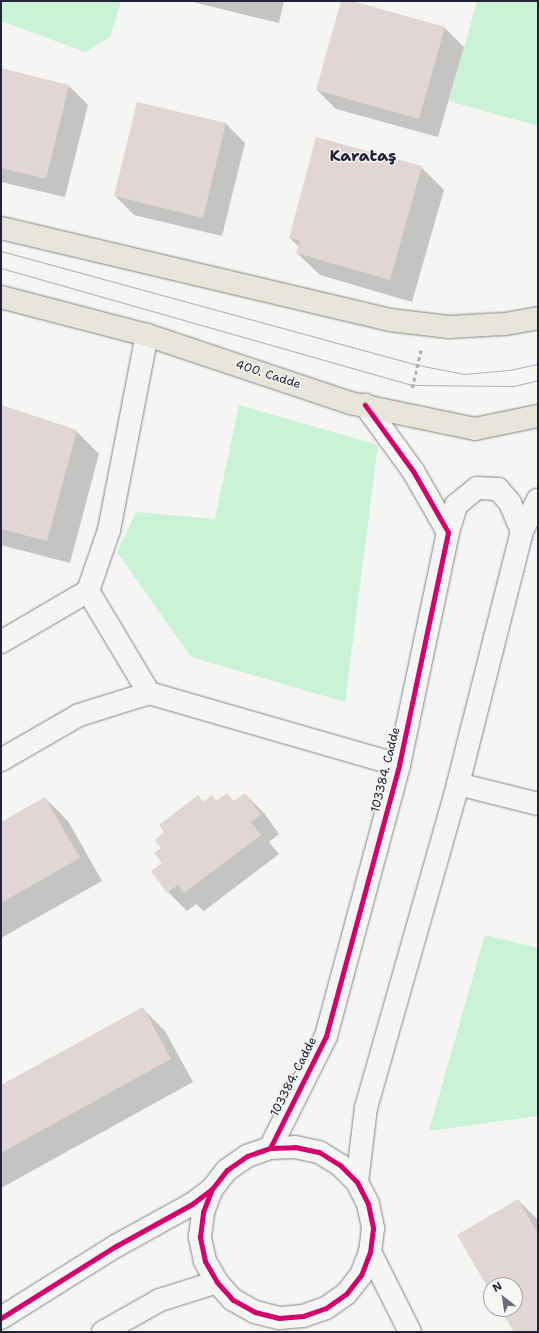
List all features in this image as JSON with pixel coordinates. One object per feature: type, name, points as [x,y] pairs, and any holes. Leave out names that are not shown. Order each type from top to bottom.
[{"type":"main road","points":[[1,228],[390,320],[449,327],[505,324],[538,318]]},
{"type":"main road","name":"400. Cadde","points":[[1,297],[147,335],[365,406],[475,428],[538,416]]},
{"type":"street","points":[[1,642],[88,591],[109,530],[147,335]]},
{"type":"street","points":[[365,406],[413,471],[448,532]]},
{"type":"street","name":"103384. Cadde","points":[[270,1148],[326,1036],[399,765],[448,532],[456,506],[477,488],[498,489],[510,503],[522,531]]},
{"type":"street","points":[[357,1182],[366,1108],[458,784],[522,531],[538,500]]},
{"type":"street","points":[[88,591],[149,693]]},
{"type":"street","points":[[1,760],[79,715],[149,693],[399,765]]},
{"type":"street","points":[[458,784],[538,804]]},
{"type":"street","points":[[1,1318],[116,1246],[192,1204],[212,1189],[227,1170],[247,1156],[270,1148],[295,1147],[319,1152],[340,1165],[357,1182],[369,1210],[373,1228],[370,1252],[361,1275],[346,1294],[326,1308],[303,1316],[285,1325],[255,1312],[233,1300],[217,1282],[205,1261],[200,1237],[203,1212],[212,1189]]},
{"type":"street","points":[[370,1252],[410,1332]]},
{"type":"street","points":[[103,1332],[160,1300],[217,1282]]},
{"type":"path","points":[[406,414],[427,324]]},
{"type":"green space","points":[[1,1],[121,1],[110,37],[85,52],[1,21]]},
{"type":"green space","points":[[477,1],[538,1],[538,126],[449,101]]},
{"type":"green space","points":[[239,405],[378,445],[345,702],[191,657],[117,552],[136,512],[215,519]]},
{"type":"green space","points":[[485,935],[538,948],[538,1116],[429,1131]]},
{"type":"building","points":[[341,1],[352,1],[445,27],[419,119],[316,90]]},
{"type":"building","points":[[1,68],[69,85],[46,179],[1,168]]},
{"type":"building","points":[[137,102],[226,123],[203,218],[114,196]]},
{"type":"building","points":[[316,137],[422,166],[390,280],[296,253],[300,241],[289,238]]},
{"type":"building","points":[[1,405],[77,430],[47,541],[1,529]]},
{"type":"building","points":[[227,793],[234,801],[245,793],[261,815],[251,822],[261,835],[184,893],[178,885],[167,893],[151,871],[162,863],[154,853],[161,848],[155,840],[164,832],[159,825],[198,795],[203,802],[212,795],[216,801]]},
{"type":"building","points":[[45,797],[80,858],[1,903],[1,822]]},
{"type":"building","points":[[143,1007],[171,1059],[1,1153],[1,1085]]},
{"type":"building","points":[[518,1199],[538,1233],[538,1332],[514,1332],[505,1317],[523,1317],[523,1277],[483,1277],[483,1279],[457,1235]]},
{"type":"tram line","points":[[1,251],[418,365],[464,374],[509,370],[538,364]]},
{"type":"tram line","points":[[1,268],[413,385],[514,386],[538,380]]},
{"type":"cycle path","points":[[270,1148],[326,1036],[399,765],[448,532],[413,471],[365,405]]},
{"type":"cycle path","points":[[1,1318],[116,1246],[192,1204],[212,1189],[227,1170],[247,1156],[270,1148],[295,1147],[319,1152],[340,1165],[357,1182],[368,1204],[373,1228],[370,1252],[361,1275],[346,1294],[326,1308],[303,1316],[279,1318],[255,1312],[233,1300],[217,1282],[205,1261],[200,1237],[203,1212],[212,1189]]},
{"type":"district","name":"Karataş","points":[[363,156]]}]
